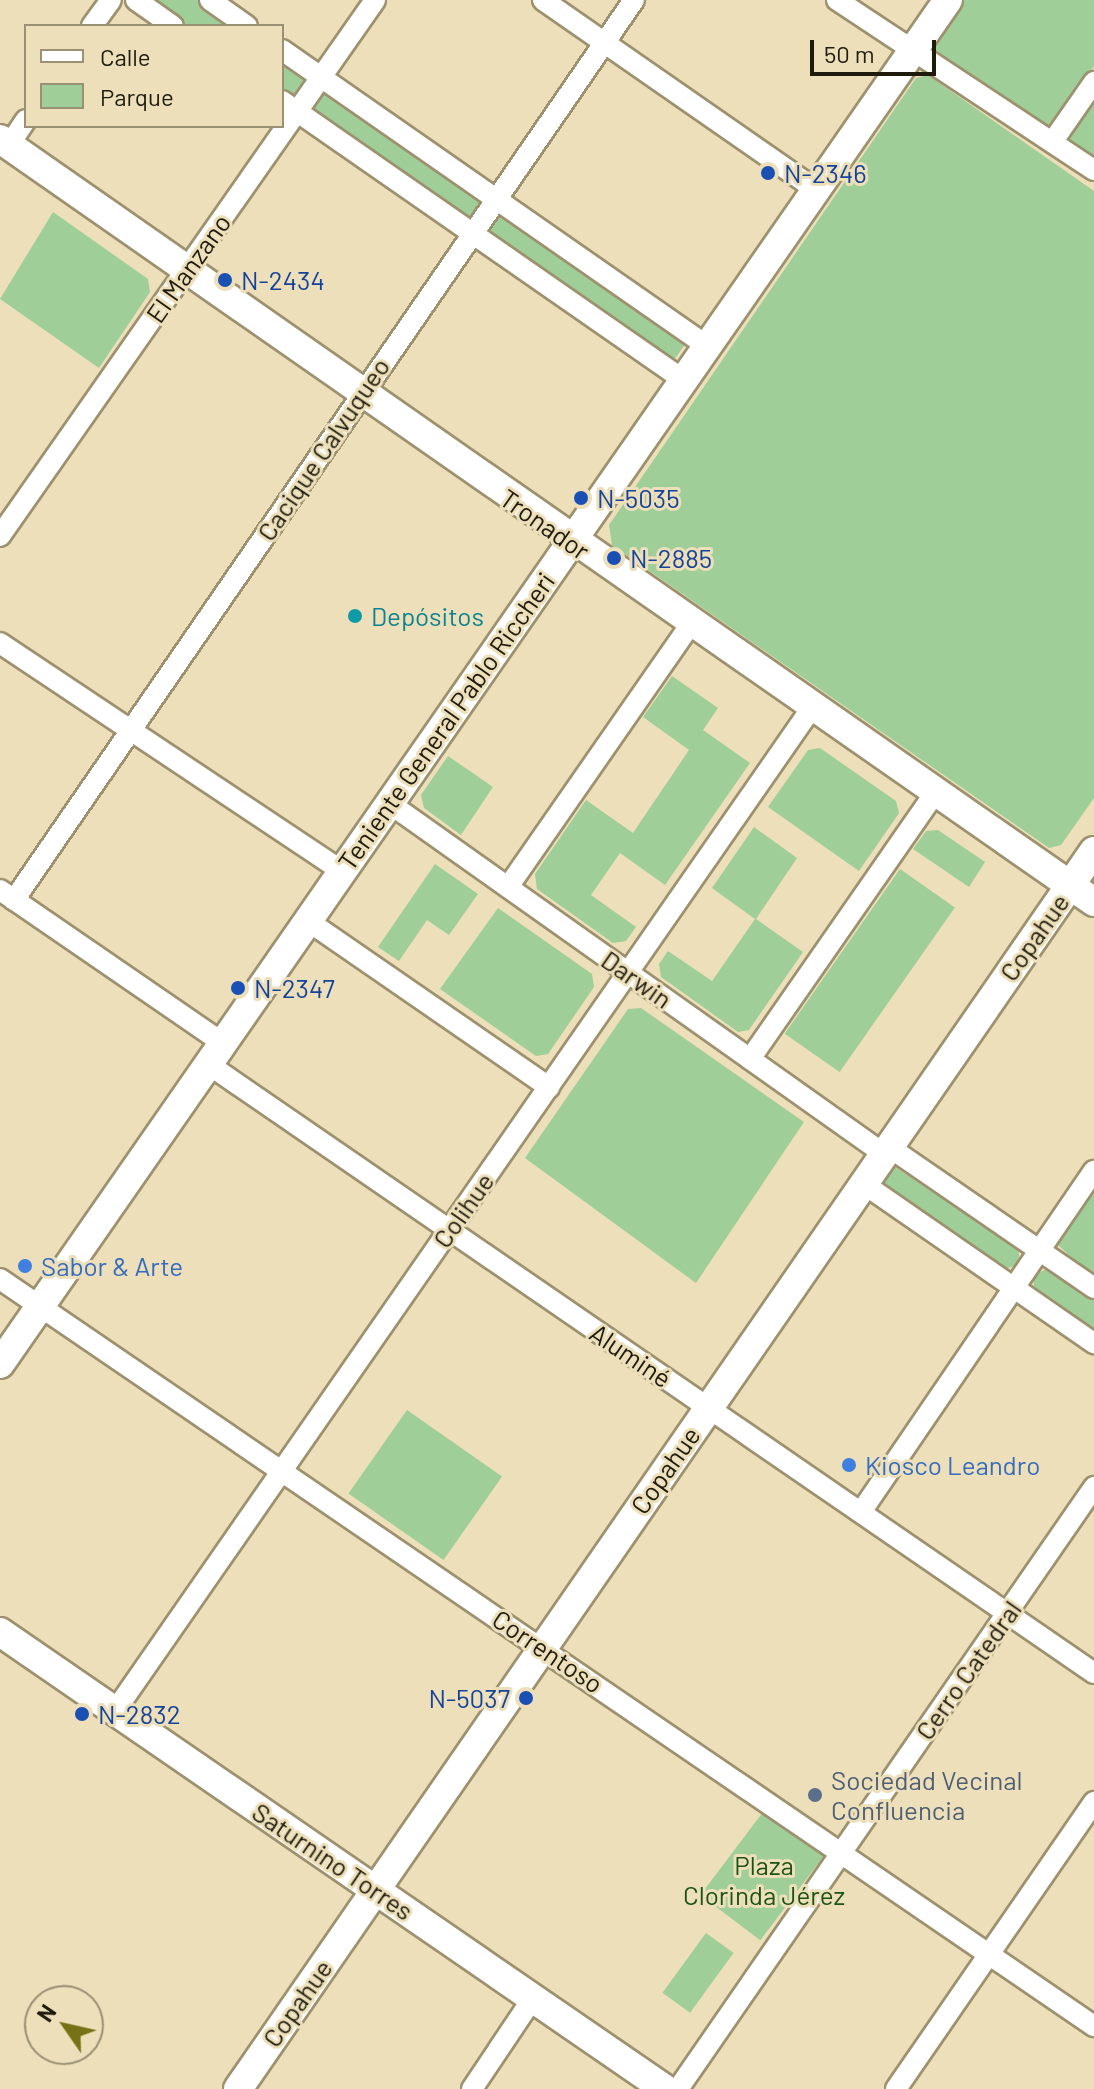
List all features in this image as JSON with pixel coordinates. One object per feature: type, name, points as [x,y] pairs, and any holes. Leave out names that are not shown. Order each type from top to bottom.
[{"type":"street","points":[[93,24],[111,0]]},
{"type":"street","points":[[136,0],[170,24]]},
{"type":"street","points":[[210,0],[244,24]]},
{"type":"street","name":"El Manzano","points":[[290,107],[321,77],[375,0]]},
{"type":"street","points":[[543,0],[816,190]]},
{"type":"street","name":"Cacique Calvuqueo","points":[[7,895],[131,730],[634,0]]},
{"type":"street","points":[[837,0],[1094,170]]},
{"type":"street","name":"Teniente General Pablo Riccheri","points":[[0,1364],[948,0]]},
{"type":"street","points":[[284,51],[707,346]]},
{"type":"street","points":[[1053,141],[1094,82]]},
{"type":"street","points":[[290,107],[683,380]]},
{"type":"street","points":[[4,142],[24,122]]},
{"type":"street","name":"El Manzano","points":[[0,536],[186,270],[277,128]]},
{"type":"street","name":"Tronador","points":[[4,142],[690,625],[1094,902]]},
{"type":"street","points":[[508,887],[690,625]]},
{"type":"street","points":[[0,643],[342,871]]},
{"type":"street","name":"Colihue","points":[[115,1711],[811,709]]},
{"type":"street","points":[[750,1059],[935,793]]},
{"type":"street","name":"Darwin","points":[[389,803],[750,1059],[1094,1288]]},
{"type":"street","name":"Copahue","points":[[238,2089],[1094,851]]},
{"type":"street","name":"Aluminé","points":[[7,895],[449,1230],[1094,1673]]},
{"type":"street","points":[[308,921],[549,1087]]},
{"type":"street","points":[[861,1512],[1094,1171]]},
{"type":"street","points":[[864,1184],[1094,1343]]},
{"type":"street","name":"Correntoso","points":[[0,1279],[283,1469],[1094,2026]]},
{"type":"street","name":"Cerro Catedral","points":[[678,2089],[1094,1487]]},
{"type":"street","name":"Saturnino Torres","points":[[0,1632],[665,2089]]},
{"type":"street","points":[[896,2089],[1094,1802]]},
{"type":"street","points":[[472,2089],[533,1998]]},
{"type":"green space","points":[[150,0],[198,0],[232,24],[185,24]]},
{"type":"green space","points":[[963,0],[1094,0],[1094,66],[1050,130],[930,47]]},
{"type":"green space","points":[[284,60],[309,78],[294,100],[284,93]]},
{"type":"green space","points":[[928,75],[1094,191],[1094,798],[1061,845],[1049,848],[612,545],[609,525],[916,78]]},
{"type":"green space","points":[[324,87],[485,200],[470,222],[309,109]]},
{"type":"green space","points":[[1094,96],[1094,161],[1064,140]]},
{"type":"green space","points":[[53,212],[148,279],[150,292],[99,368],[0,299]]},
{"type":"green space","points":[[503,212],[687,341],[672,363],[488,234]]},
{"type":"green space","points":[[672,676],[718,708],[703,730],[750,763],[665,885],[620,853],[591,895],[636,927],[626,941],[613,943],[537,889],[535,874],[586,800],[633,833],[689,750],[643,717]]},
{"type":"green space","points":[[820,748],[896,801],[899,813],[859,871],[768,807],[808,750]]},
{"type":"green space","points":[[448,756],[493,787],[461,835],[424,808],[421,795]]},
{"type":"green space","points":[[754,827],[797,858],[756,919],[803,952],[749,1030],[738,1032],[661,977],[659,964],[668,951],[712,981],[755,919],[712,888]]},
{"type":"green space","points":[[938,830],[985,862],[969,887],[913,849],[926,831]]},
{"type":"green space","points":[[435,864],[478,894],[449,935],[427,920],[399,961],[378,947]]},
{"type":"green space","points":[[900,869],[955,907],[840,1072],[785,1034]]},
{"type":"green space","points":[[498,908],[592,974],[594,987],[548,1054],[536,1056],[440,989]]},
{"type":"green space","points":[[641,1008],[804,1122],[696,1283],[525,1158],[628,1009]]},
{"type":"green space","points":[[892,1165],[1019,1248],[1019,1265],[1004,1269],[886,1188],[882,1181]]},
{"type":"green space","points":[[1094,1190],[1094,1279],[1058,1245]]},
{"type":"green space","points":[[1048,1268],[1094,1299],[1094,1332],[1034,1288],[1033,1276]]},
{"type":"green space","points":[[407,1410],[502,1477],[444,1560],[348,1494]]},
{"type":"green space","name":"Plaza Clorinda Jérez","points":[[766,1808],[826,1853],[760,1940],[700,1895]]},
{"type":"green space","points":[[706,1933],[734,1953],[690,2013],[663,1993]]},
{"type":"place","name":"N-2346","points":[[768,173]]},
{"type":"place","name":"N-2434","points":[[225,280]]},
{"type":"place","name":"N-5035","points":[[581,498]]},
{"type":"place","name":"N-2885","points":[[614,558]]},
{"type":"place","name":"Depósitos","points":[[355,616]]},
{"type":"place","name":"N-2347","points":[[238,988]]},
{"type":"place","name":"Sabor & Arte","points":[[25,1266]]},
{"type":"place","name":"Kiosco Leandro","points":[[849,1465]]},
{"type":"place","name":"N-5037","points":[[526,1698]]},
{"type":"place","name":"N-2832","points":[[82,1714]]},
{"type":"place","name":"Sociedad Vecinal Confluencia","points":[[815,1795]]}]
